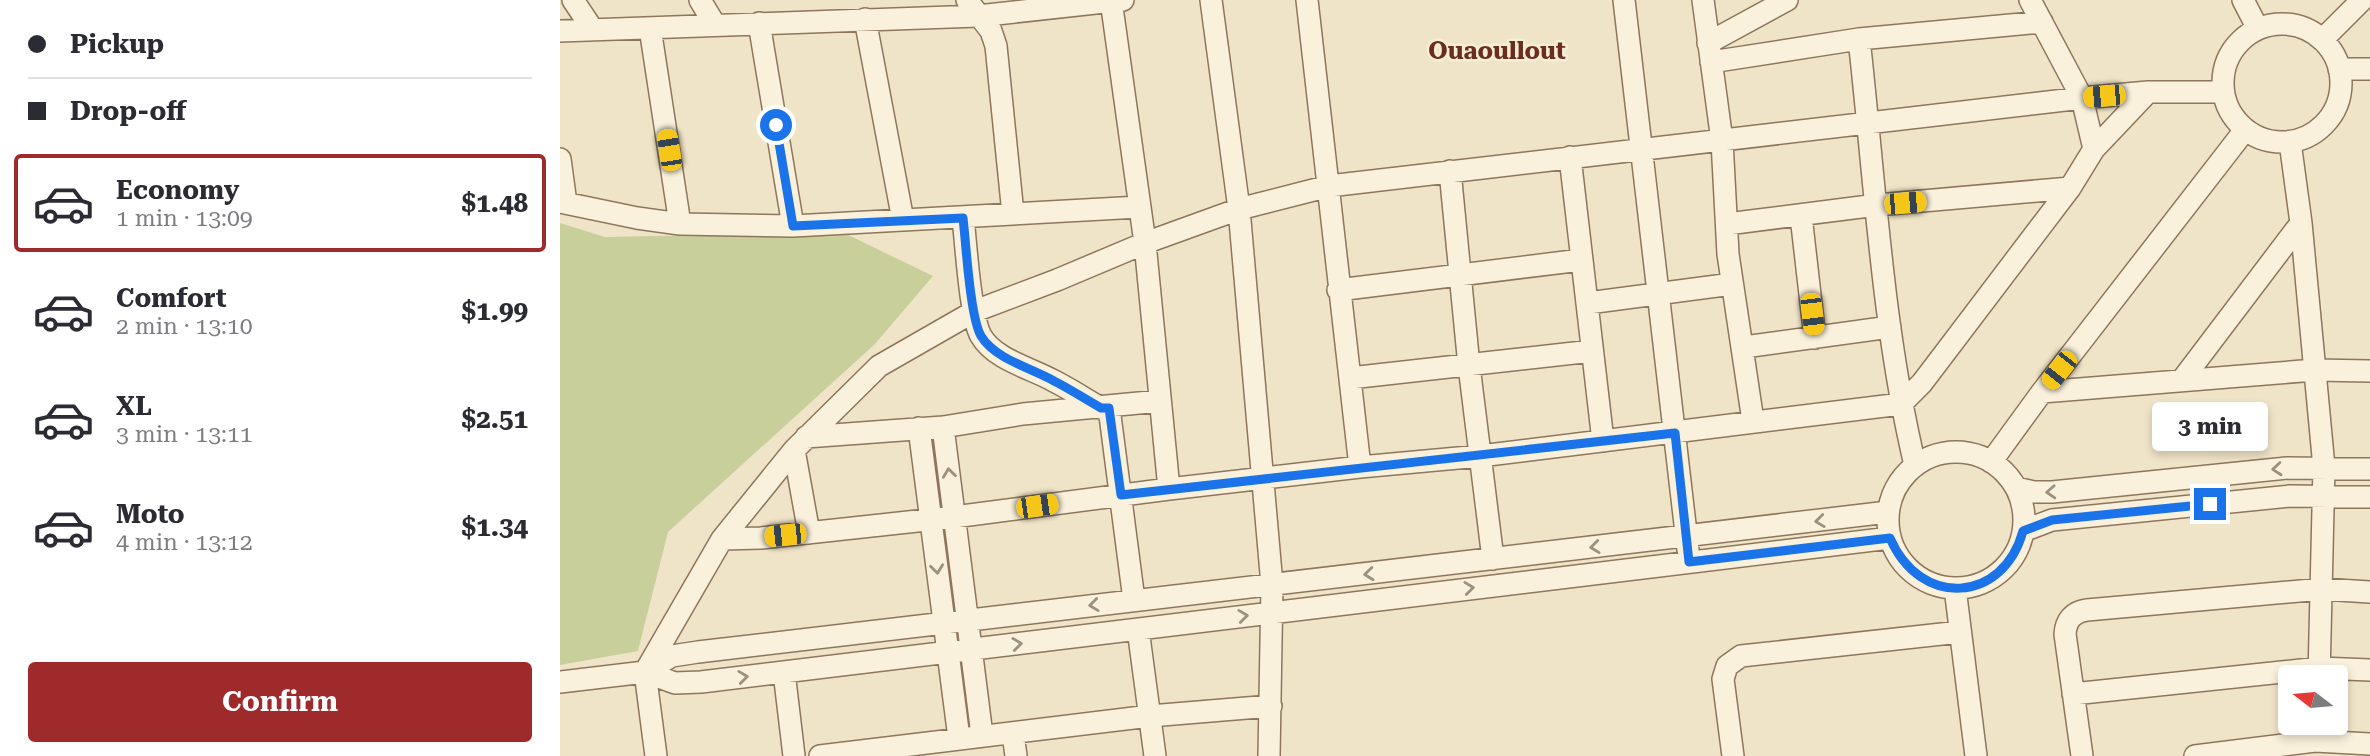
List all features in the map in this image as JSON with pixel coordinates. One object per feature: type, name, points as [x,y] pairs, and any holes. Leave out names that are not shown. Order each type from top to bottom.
[{"type":"street","points":[[573,0],[593,30]]},
{"type":"street","points":[[700,0],[716,25]]},
{"type":"street","points":[[831,0],[844,20]]},
{"type":"street","points":[[1211,0],[1239,209],[1264,479],[1272,584],[1269,756]]},
{"type":"street","points":[[1307,0],[1360,467]]},
{"type":"street","points":[[1624,0],[1689,562]]},
{"type":"street","points":[[1703,0],[1722,141],[1728,254],[1754,421]]},
{"type":"street","points":[[1710,52],[1787,0]]},
{"type":"street","points":[[2243,0],[2258,29]]},
{"type":"street","points":[[2322,40],[2362,0]]},
{"type":"street","points":[[560,32],[865,19],[972,8],[1115,1],[1144,243],[1169,489]]},
{"type":"street","points":[[1710,52],[1859,39],[2036,6],[2082,98],[2094,149]]},
{"type":"street","points":[[972,8],[991,31],[996,46],[1013,214]]},
{"type":"street","points":[[865,19],[903,220]]},
{"type":"street","points":[[759,23],[793,226]]},
{"type":"street","points":[[2275,24],[2308,30],[2322,40],[2333,53],[2339,69],[2341,89],[2335,109],[2323,125],[2307,137],[2290,142],[2272,142],[2245,130],[2234,119],[2223,92],[2224,73],[2230,55],[2242,39],[2258,29],[2275,24]]},
{"type":"street","points":[[650,28],[680,224]]},
{"type":"street","points":[[1859,39],[1890,327],[1901,404],[1915,465]]},
{"type":"street","points":[[2339,69],[2370,69]]},
{"type":"street","points":[[656,756],[645,672],[722,538],[800,443],[879,366],[975,311],[1056,281],[1144,243],[1239,209],[1329,186],[2082,98],[2148,92],[2223,92]]},
{"type":"street","points":[[722,538],[761,538],[954,517],[1169,489],[1480,456],[1901,404],[1922,383],[2070,188],[2094,149],[2148,92]]},
{"type":"street","points":[[1991,462],[2245,130]]},
{"type":"street","points":[[2290,142],[2301,223],[2324,467],[2320,665]]},
{"type":"street","points":[[1570,157],[1602,441]]},
{"type":"street","points":[[560,159],[563,202],[680,224],[793,226],[1139,208]]},
{"type":"street","points":[[1450,171],[1469,366],[1493,559]]},
{"type":"street","points":[[1727,224],[1877,205],[2070,188]]},
{"type":"street","points":[[1801,216],[1815,338]]},
{"type":"street","points":[[963,218],[980,334],[989,346],[1105,408]]},
{"type":"street","points":[[2182,380],[2301,223]]},
{"type":"street","points":[[1338,290],[1581,260]]},
{"type":"street","points":[[1588,303],[1732,284]]},
{"type":"street","points":[[1744,347],[1890,327]]},
{"type":"street","points":[[1350,378],[1592,351]]},
{"type":"street","points":[[2042,392],[2315,370],[2370,371]]},
{"type":"street","points":[[800,443],[943,427],[1023,414],[1160,401]]},
{"type":"street","points":[[1105,408],[1121,495],[1134,600]]},
{"type":"street","points":[[943,427],[982,735]]},
{"type":"street","points":[[919,428],[959,738]]},
{"type":"street","points":[[800,443],[809,533]]},
{"type":"street","points":[[1953,452],[1973,454],[1991,462],[2005,473],[2016,488],[2023,509],[2023,531],[2013,556],[1994,576],[1969,587],[1938,586],[1922,579],[1908,568],[1897,554],[1890,538],[1888,513],[1893,494],[1902,478],[1915,465],[1933,456],[1953,452]]},
{"type":"street","points":[[2016,488],[2052,492],[2287,468],[2370,469]]},
{"type":"street","points":[[2023,531],[2052,520],[2290,496],[2370,497]]},
{"type":"street","points":[[560,682],[645,672],[672,656],[698,652],[1888,513]]},
{"type":"street","points":[[645,672],[675,683],[784,672],[1890,538]]},
{"type":"street","points":[[1955,588],[1976,756]]},
{"type":"street","points":[[2082,756],[2065,627],[2073,614],[2080,611],[2322,589],[2370,592]]},
{"type":"street","points":[[1138,629],[1155,756]]},
{"type":"street","points":[[1733,756],[1723,679],[1727,666],[1741,656],[1961,632]]},
{"type":"street","points":[[2348,671],[2370,670]]},
{"type":"street","points":[[784,672],[794,756]]},
{"type":"street","points":[[2073,694],[2278,676]]},
{"type":"street","points":[[820,756],[930,750],[959,738],[982,735],[1013,734],[1150,716],[1271,706]]},
{"type":"street","points":[[1013,734],[1016,756]]},
{"type":"street","points":[[2195,756],[2301,735]]},
{"type":"street","points":[[2330,735],[2370,744]]},
{"type":"green space","points":[[560,223],[605,237],[842,232],[933,276],[875,344],[668,532],[638,651],[560,665]]},
{"type":"district","name":"Ouaoullout","points":[[1497,51]]},
{"type":"route","points":[[776,125],[793,226],[963,218],[980,334],[989,346],[1004,356],[1101,408],[1109,408],[1121,495],[1675,433],[1689,562],[1890,538],[1897,554],[1908,568],[1922,579],[1938,586],[1955,588],[1969,587],[1994,576],[2013,556],[2023,531],[2037,524],[2052,520],[2210,504]]}]
